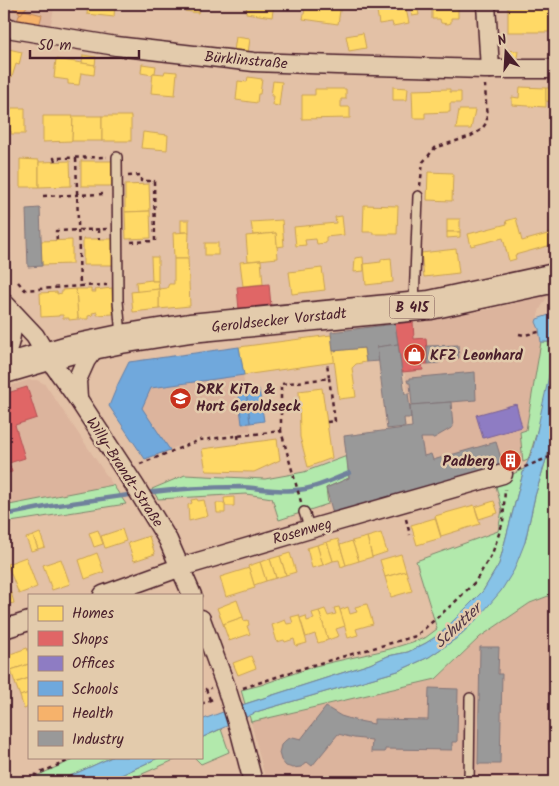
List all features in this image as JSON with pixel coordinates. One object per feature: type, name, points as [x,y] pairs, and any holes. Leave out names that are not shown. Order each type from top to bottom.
[{"type":"main road","name":"Geroldsecker Vorstadt","points":[[4,369],[69,350],[110,341],[190,328],[430,305],[555,278]]},
{"type":"street","points":[[486,4],[487,69]]},
{"type":"street","name":"Bürklinstraße","points":[[4,26],[116,46],[254,62],[487,69],[555,69]]},
{"type":"street","points":[[4,354],[9,347],[12,328],[7,307]]},
{"type":"street","name":"Willy-Brandt-Straße","points":[[7,307],[35,336],[147,504],[168,540],[192,594]]},
{"type":"street","points":[[78,400],[77,380],[86,360],[110,341]]},
{"type":"street","name":"Rosenweg","points":[[106,594],[180,567],[502,474]]},
{"type":"street","points":[[4,629],[28,621]]},
{"type":"street","points":[[202,621],[233,688],[240,732],[253,782]]},
{"type":"lane","points":[[110,341],[118,301],[118,157]]},
{"type":"lane","points":[[414,307],[418,196]]},
{"type":"lane","points":[[304,512],[310,528]]},
{"type":"lane","points":[[470,698],[470,782]]},
{"type":"path","points":[[418,196],[423,162],[435,148],[482,130],[487,122],[487,69]]},
{"type":"path","points":[[54,161],[54,158],[96,159],[118,157]]},
{"type":"path","points":[[76,158],[80,286]]},
{"type":"path","points":[[118,176],[141,176],[142,181],[154,181],[152,220],[155,241],[118,242]]},
{"type":"path","points":[[43,196],[118,193]]},
{"type":"path","points":[[57,240],[56,231],[118,228]]},
{"type":"path","points":[[99,229],[99,239]]},
{"type":"path","points":[[18,282],[25,290],[118,285]]},
{"type":"path","points":[[518,334],[524,335],[539,332]]},
{"type":"path","points":[[327,363],[335,421],[327,422]]},
{"type":"path","points":[[300,496],[281,431],[281,384],[329,378]]},
{"type":"path","points":[[124,470],[200,440],[281,431]]},
{"type":"path","points":[[238,435],[239,444]]},
{"type":"path","points":[[522,468],[555,455]]},
{"type":"path","points":[[233,688],[416,636],[475,582],[492,554],[503,522],[505,492],[502,474]]},
{"type":"path","points":[[202,704],[210,700],[206,690]]},
{"type":"path","points":[[19,782],[75,758]]},
{"type":"shaded area","points":[[4,4],[55,4],[47,42],[4,30]]},
{"type":"shaded area","points":[[549,294],[540,309],[536,322],[541,342],[526,430],[520,432],[523,462],[505,469],[333,518],[326,488],[349,478],[344,436],[412,427],[405,374],[402,372],[395,324],[491,309]]},
{"type":"shaded area","name":"DRK KiTa & Hort Geroldseck","points":[[239,347],[251,431],[199,438],[145,459],[118,384],[129,362]]},
{"type":"shaded area","points":[[29,380],[37,380],[45,384],[113,485],[4,506],[4,388]]},
{"type":"shaded area","points":[[555,595],[555,782],[266,782],[251,722],[436,679],[480,637],[530,603]]},
{"type":"green space","points":[[541,342],[554,342],[550,372],[533,446],[528,460],[523,462],[520,432],[526,430]]},
{"type":"green space","points":[[555,430],[555,595],[530,603],[480,637],[436,679],[251,722],[249,715],[259,711],[398,671],[429,657],[457,638],[477,619],[525,542],[535,496]]},
{"type":"green space","points":[[347,456],[349,478],[326,488],[328,504],[279,520],[272,498],[246,494],[158,499],[152,489],[185,475],[265,479],[304,472]]},
{"type":"green space","points":[[524,469],[499,564],[483,591],[440,634],[408,652],[388,656],[370,664],[245,704],[241,690],[315,666],[390,649],[425,638],[437,629],[416,561],[498,531],[502,510],[495,482]]},
{"type":"green space","points":[[113,485],[126,504],[4,523],[4,506]]},
{"type":"green space","points":[[221,729],[229,752],[201,764],[195,758],[202,758],[202,738]]},
{"type":"green space","points":[[77,758],[110,758],[57,782],[23,782]]},
{"type":"green space","points":[[158,758],[179,758],[124,782],[106,782]]},
{"type":"water","name":"Schutter","points":[[555,313],[555,430],[535,496],[525,542],[514,570],[501,591],[477,619],[457,638],[429,657],[398,671],[259,711],[202,738],[202,720],[370,664],[388,656],[408,652],[426,643],[440,634],[483,591],[499,564],[524,469],[535,441],[549,377],[554,342],[541,342],[537,319]]},
{"type":"water","points":[[110,758],[158,758],[106,782],[57,782]]},
{"type":"building: Homes","points":[[88,4],[115,4],[114,17],[87,14]]},
{"type":"building: Homes","points":[[186,4],[200,4],[198,13],[185,11]]},
{"type":"building: Homes","points":[[247,4],[274,4],[272,17],[246,13]]},
{"type":"building: Homes","points":[[306,4],[341,4],[338,24],[303,19]]},
{"type":"building: Homes","points":[[376,4],[405,4],[409,23],[393,26],[392,22],[379,24]]},
{"type":"building: Homes","points":[[410,4],[417,4],[419,15],[412,16]]},
{"type":"building: Homes","points":[[432,4],[458,4],[458,18],[451,18],[451,23],[448,24],[441,23],[440,19],[432,19]]},
{"type":"building: Homes","points":[[508,4],[549,4],[549,32],[508,32]]},
{"type":"building: Homes","points":[[363,33],[366,48],[349,51],[346,36]]},
{"type":"building: Homes","points":[[236,37],[250,39],[248,53],[234,51]]},
{"type":"building: Homes","points":[[4,48],[22,52],[19,65],[16,64],[12,77],[4,75]]},
{"type":"building: Homes","points":[[505,50],[518,51],[517,58],[504,57]]},
{"type":"building: Homes","points":[[83,55],[96,57],[95,65],[82,63]]},
{"type":"building: Homes","points":[[56,59],[95,65],[94,75],[81,73],[79,85],[68,84],[68,80],[54,78]]},
{"type":"building: Homes","points":[[142,64],[156,66],[155,73],[152,75],[141,73]]},
{"type":"building: Homes","points":[[165,71],[177,72],[175,95],[151,93],[153,73],[164,74]]},
{"type":"building: Homes","points":[[248,77],[262,79],[257,103],[236,100],[238,81],[247,82]]},
{"type":"building: Homes","points":[[273,81],[282,82],[279,106],[273,105],[274,96],[271,96]]},
{"type":"building: Homes","points":[[393,87],[408,88],[407,100],[393,100]]},
{"type":"building: Homes","points":[[520,87],[546,88],[546,107],[512,105],[512,97],[519,98]]},
{"type":"building: Homes","points":[[546,88],[554,88],[553,102],[546,101]]},
{"type":"building: Homes","points":[[315,89],[346,89],[346,99],[341,99],[341,107],[350,107],[350,118],[302,119],[302,95],[315,95]]},
{"type":"building: Homes","points":[[450,89],[450,92],[461,92],[461,103],[450,103],[450,112],[425,113],[425,118],[413,118],[412,90]]},
{"type":"building: Homes","points":[[11,108],[25,108],[25,134],[11,134],[11,131],[4,131],[4,111],[11,111]]},
{"type":"building: Homes","points":[[459,110],[475,110],[471,129],[456,129]]},
{"type":"building: Homes","points":[[43,116],[73,116],[72,141],[43,142]]},
{"type":"building: Homes","points":[[73,116],[102,116],[102,141],[72,141]]},
{"type":"building: Homes","points":[[102,116],[131,116],[131,141],[102,141]]},
{"type":"building: Homes","points":[[143,132],[168,135],[167,150],[141,148]]},
{"type":"building: Homes","points":[[20,159],[39,160],[39,187],[20,187]]},
{"type":"building: Homes","points":[[70,161],[71,186],[39,187],[39,162]]},
{"type":"building: Homes","points":[[81,161],[113,161],[113,186],[81,186]]},
{"type":"building: Homes","points":[[428,172],[453,173],[452,201],[427,200]]},
{"type":"building: Homes","points":[[4,176],[7,176],[7,185],[10,185],[10,202],[4,202]]},
{"type":"building: Homes","points":[[149,184],[150,211],[125,212],[125,185]]},
{"type":"building: Homes","points":[[4,202],[10,202],[10,220],[4,220]]},
{"type":"building: Homes","points":[[364,205],[398,206],[397,234],[363,232]]},
{"type":"building: Homes","points":[[150,211],[151,238],[126,239],[125,212]]},
{"type":"building: Homes","points":[[342,216],[344,235],[326,237],[326,243],[317,244],[316,239],[305,240],[306,245],[296,246],[294,227],[336,223],[335,217]]},
{"type":"building: Homes","points":[[516,218],[522,241],[555,232],[555,244],[515,255],[516,259],[509,261],[503,238],[471,246],[468,234],[507,224],[506,221]]},
{"type":"building: Homes","points":[[447,219],[460,219],[460,232],[447,232]]},
{"type":"building: Homes","points":[[181,220],[189,220],[189,232],[181,232]]},
{"type":"building: Homes","points":[[282,220],[284,246],[277,247],[276,233],[253,235],[251,222]]},
{"type":"building: Homes","points":[[189,232],[188,259],[174,259],[173,233]]},
{"type":"building: Homes","points":[[447,232],[460,232],[460,237],[447,238]]},
{"type":"building: Homes","points":[[276,233],[278,258],[248,261],[246,236]]},
{"type":"building: Homes","points":[[83,239],[114,239],[115,265],[83,265]]},
{"type":"building: Homes","points":[[72,240],[72,264],[42,265],[41,241]]},
{"type":"building: Homes","points":[[205,243],[218,243],[218,255],[205,255]]},
{"type":"building: Homes","points":[[456,249],[459,273],[424,277],[421,253]]},
{"type":"building: Homes","points":[[151,257],[158,257],[158,281],[152,281]]},
{"type":"building: Homes","points":[[363,257],[364,271],[354,272],[355,258]]},
{"type":"building: Homes","points":[[391,258],[393,282],[366,285],[364,264],[381,262],[381,259]]},
{"type":"building: Homes","points":[[174,259],[188,259],[190,306],[159,309],[159,289],[167,288],[169,284],[174,284]]},
{"type":"building: Homes","points":[[261,260],[263,284],[243,286],[240,262]]},
{"type":"building: Homes","points":[[322,268],[325,290],[292,294],[289,272]]},
{"type":"building: Homes","points":[[158,281],[159,289],[137,292],[136,282]]},
{"type":"building: Homes","points":[[112,288],[113,314],[97,315],[97,312],[88,316],[88,319],[78,319],[76,289],[91,289],[91,292],[96,292],[95,290]]},
{"type":"building: Homes","points":[[76,289],[78,319],[69,320],[69,318],[63,318],[63,315],[41,317],[40,293],[57,292],[57,294],[62,293],[62,290]]},
{"type":"building: Homes","points":[[159,289],[159,309],[133,312],[131,292]]},
{"type":"building: Homes","points":[[331,335],[335,362],[244,375],[239,347]]},
{"type":"building: Homes","points":[[364,348],[366,362],[356,364],[352,368],[356,397],[339,399],[333,351]]},
{"type":"building: Homes","points":[[322,388],[332,458],[308,467],[300,437],[299,391]]},
{"type":"building: Homes","points":[[277,439],[280,460],[254,472],[206,471],[202,449]]},
{"type":"building: Homes","points":[[234,497],[234,506],[225,506],[224,498]]},
{"type":"building: Homes","points":[[197,499],[198,501],[204,500],[208,516],[189,521],[188,505],[192,503],[191,500]]},
{"type":"building: Homes","points":[[494,501],[498,513],[479,519],[475,507]]},
{"type":"building: Homes","points":[[216,503],[225,503],[225,513],[217,513]]},
{"type":"building: Homes","points":[[474,505],[480,524],[441,536],[435,516]]},
{"type":"building: Homes","points":[[435,518],[441,538],[417,545],[411,525]]},
{"type":"building: Homes","points":[[122,529],[126,541],[105,548],[101,536]]},
{"type":"building: Homes","points":[[98,530],[103,544],[94,547],[89,533]]},
{"type":"building: Homes","points":[[40,533],[45,547],[38,549],[33,536]]},
{"type":"building: Homes","points":[[381,533],[387,552],[372,557],[367,537]]},
{"type":"building: Homes","points":[[33,536],[38,549],[31,551],[26,538]]},
{"type":"building: Homes","points":[[149,536],[155,554],[134,561],[128,543]]},
{"type":"building: Homes","points":[[367,537],[372,557],[359,561],[352,541]]},
{"type":"building: Homes","points":[[338,539],[346,565],[341,567],[339,560],[333,561],[327,542]]},
{"type":"building: Homes","points":[[352,541],[359,561],[346,565],[340,545]]},
{"type":"building: Homes","points":[[327,542],[333,561],[323,565],[317,545]]},
{"type":"building: Homes","points":[[317,545],[323,565],[312,568],[307,548]]},
{"type":"building: Homes","points":[[97,553],[104,572],[85,579],[79,560]]},
{"type":"building: Homes","points":[[290,553],[296,572],[286,575],[280,556]]},
{"type":"building: Homes","points":[[401,554],[406,571],[385,577],[380,560]]},
{"type":"building: Homes","points":[[280,556],[286,575],[276,578],[270,559]]},
{"type":"building: Homes","points":[[26,557],[37,587],[19,594],[7,564]]},
{"type":"building: Homes","points":[[61,559],[70,584],[52,590],[43,565]]},
{"type":"building: Homes","points":[[270,559],[276,578],[266,581],[260,562]]},
{"type":"building: Homes","points":[[260,562],[266,581],[254,585],[248,566]]},
{"type":"building: Homes","points":[[249,568],[255,588],[226,597],[220,577]]},
{"type":"building: Homes","points":[[406,571],[412,591],[391,597],[385,577]]},
{"type":"building: Homes","points":[[11,592],[14,603],[9,604],[5,594]]},
{"type":"building: Homes","points":[[237,600],[243,617],[223,624],[217,608]]},
{"type":"building: Homes","points":[[367,604],[373,624],[356,629],[358,635],[348,638],[340,610],[348,607],[350,614],[357,612],[355,607]]},
{"type":"building: Homes","points":[[339,607],[345,626],[336,629],[339,636],[328,640],[319,611],[325,609],[328,616],[336,614],[334,608]]},
{"type":"building: Homes","points":[[319,611],[328,640],[318,643],[315,634],[306,637],[300,618],[306,616],[307,621],[314,619],[312,613]]},
{"type":"building: Homes","points":[[299,615],[307,643],[296,646],[294,639],[277,642],[272,625],[285,620],[287,624],[293,623],[291,617]]},
{"type":"building: Homes","points":[[243,617],[244,621],[248,620],[249,625],[247,626],[250,634],[229,641],[223,624]]},
{"type":"building: Homes","points":[[27,648],[28,664],[11,670],[5,656]]},
{"type":"building: Homes","points":[[251,656],[256,668],[238,675],[233,663]]},
{"type":"building: Homes","points":[[28,664],[28,678],[15,683],[11,670]]},
{"type":"building: Homes","points":[[28,678],[28,693],[20,696],[15,683]]},
{"type":"building: Homes","points":[[28,693],[28,707],[24,709],[20,696]]},
{"type":"building: Shops","points":[[269,284],[271,306],[239,310],[237,287]]},
{"type":"building: Shops","name":"KFZ Leonhard","points":[[413,322],[414,339],[426,338],[428,364],[422,364],[423,370],[402,372],[395,324]]},
{"type":"building: Shops","points":[[27,387],[37,418],[15,425],[25,458],[9,463],[12,472],[4,474],[4,394]]},
{"type":"building: Offices","points":[[516,404],[522,427],[483,438],[476,415]]},
{"type":"building: Schools","points":[[239,347],[244,375],[151,388],[142,408],[170,450],[145,459],[109,406],[129,362]]},
{"type":"building: Schools","points":[[259,389],[264,421],[250,423],[246,391]]},
{"type":"building: Schools","points":[[246,391],[250,423],[242,424],[238,392]]},
{"type":"building: Health","points":[[8,4],[26,4],[28,5],[21,14]]},
{"type":"building: Health","points":[[24,10],[42,15],[39,26],[17,21],[20,13]]},
{"type":"building: Industry","points":[[40,208],[42,266],[28,267],[26,209]]},
{"type":"building: Industry","points":[[4,236],[9,236],[10,267],[4,267]]},
{"type":"building: Industry","points":[[395,324],[398,344],[377,347],[380,361],[366,362],[364,348],[333,351],[331,332]]},
{"type":"building: Industry","points":[[398,344],[405,394],[408,393],[411,418],[404,418],[405,427],[387,429],[377,347]]},
{"type":"building: Industry","points":[[458,345],[459,358],[439,359],[439,363],[428,364],[427,346]]},
{"type":"building: Industry","points":[[475,372],[476,400],[412,405],[410,383],[407,380],[410,380],[410,378]]},
{"type":"building: Industry","points":[[451,402],[453,427],[434,438],[421,438],[424,456],[431,454],[433,460],[496,442],[504,468],[334,517],[326,488],[349,478],[344,436],[412,427],[410,405]]},
{"type":"building: Industry","points":[[555,630],[555,766],[554,765]]},
{"type":"building: Industry","points":[[480,647],[499,647],[498,674],[502,674],[500,764],[478,764]]},
{"type":"building: Industry","points":[[429,688],[458,689],[457,742],[452,742],[452,750],[385,749],[385,752],[371,752],[372,740],[338,734],[312,766],[307,762],[301,767],[293,768],[286,766],[281,760],[279,753],[281,745],[293,737],[301,739],[326,707],[341,716],[374,724],[374,719],[428,720]]},
{"type":"waterway","points":[[144,493],[192,488],[228,487],[297,490],[317,486],[349,473]]},
{"type":"waterway","points":[[4,515],[51,506],[136,494]]},
{"type":"place","name":"KFZ Leonhard","points":[[414,355]]},
{"type":"place","name":"DRK KiTa & Hort Geroldseck","points":[[180,398]]},
{"type":"place","name":"Padberg","points":[[511,461]]}]
